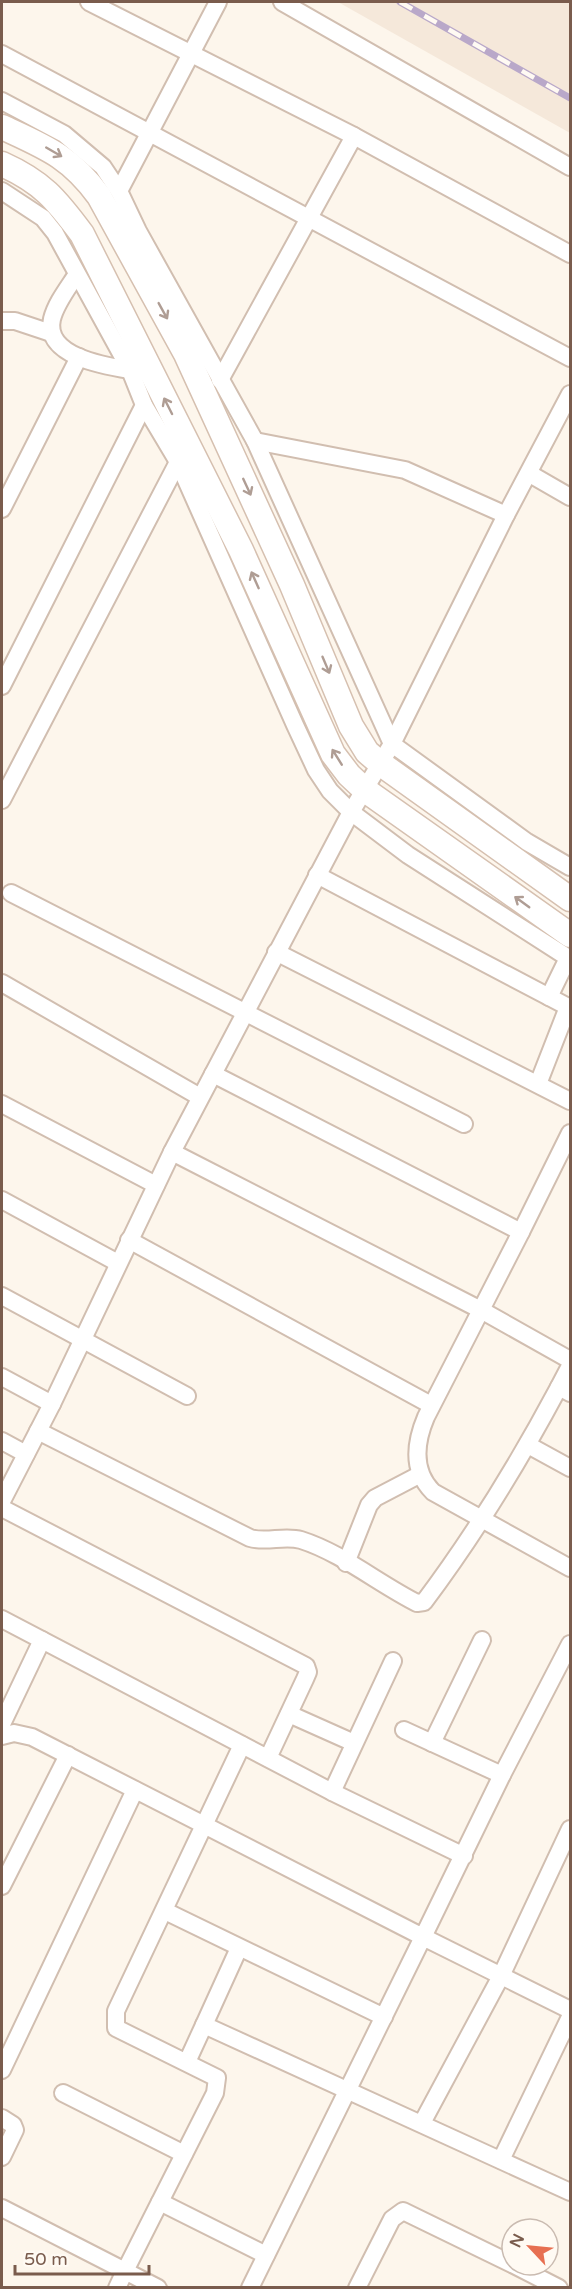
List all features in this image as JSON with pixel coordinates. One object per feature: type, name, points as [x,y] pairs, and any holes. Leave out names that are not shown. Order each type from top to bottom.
[{"type":"street","points":[[89,2],[354,136],[570,254]]},
{"type":"street","points":[[119,191],[218,2]]},
{"type":"street","points":[[282,2],[570,167]]},
{"type":"street","points":[[2,54],[570,358]]},
{"type":"street","points":[[2,101],[64,134],[103,167],[119,191],[138,231],[219,380],[255,441],[386,754],[570,899]]},
{"type":"street","points":[[2,127],[67,160],[84,175],[99,196],[186,354],[292,585],[351,726],[367,752],[386,754],[570,867]]},
{"type":"street","points":[[219,380],[354,136]]},
{"type":"street","points":[[2,164],[47,190],[82,234],[241,550],[333,754],[349,776],[365,790],[570,951]]},
{"type":"street","points":[[2,191],[43,218],[55,233],[130,370],[144,405],[178,462],[316,770],[330,791],[351,812],[417,861],[570,951]]},
{"type":"street","points":[[51,333],[56,308],[77,274]]},
{"type":"street","points":[[2,321],[15,321],[51,333],[57,342],[79,357],[100,365],[130,370]]},
{"type":"street","points":[[2,509],[79,357]]},
{"type":"street","points":[[2,1502],[172,1152],[317,875],[386,754],[506,515],[530,474],[570,395]]},
{"type":"street","points":[[2,686],[144,405]]},
{"type":"street","points":[[255,441],[405,470],[506,515]]},
{"type":"street","points":[[2,800],[6,778],[178,462]]},
{"type":"street","points":[[530,474],[570,497]]},
{"type":"street","points":[[317,875],[569,1008],[538,1084]]},
{"type":"street","points":[[11,893],[244,1014],[464,1124]]},
{"type":"street","points":[[549,997],[570,951]]},
{"type":"street","points":[[276,952],[570,1101]]},
{"type":"street","points":[[2,983],[200,1098]]},
{"type":"street","points":[[213,1074],[521,1232]]},
{"type":"street","points":[[2,1104],[156,1185]]},
{"type":"street","points":[[569,1138],[431,1405],[420,1430],[418,1449],[419,1475],[433,1492],[570,1568]]},
{"type":"street","points":[[172,1152],[481,1310],[570,1360]]},
{"type":"street","points":[[2,1200],[118,1263]]},
{"type":"street","points":[[129,1240],[431,1405]]},
{"type":"street","points":[[2,1296],[187,1396]]},
{"type":"street","points":[[38,1431],[250,1539],[259,1541],[286,1538],[299,1540],[410,1599],[424,1602],[481,1520],[565,1390],[570,1365]]},
{"type":"street","points":[[2,1377],[51,1404]]},
{"type":"street","points":[[2,1441],[26,1454]]},
{"type":"street","points":[[528,1445],[570,1468]]},
{"type":"street","points":[[346,1563],[369,1504],[382,1494],[419,1475]]},
{"type":"street","points":[[2,1508],[300,1661],[308,1672],[268,1758]]},
{"type":"street","points":[[2,1619],[332,1792],[464,1856]]},
{"type":"street","points":[[2,1724],[42,1640]]},
{"type":"street","points":[[432,1743],[482,1640]]},
{"type":"street","points":[[250,2288],[502,1775],[570,1644]]},
{"type":"street","points":[[332,1792],[393,1661]]},
{"type":"street","points":[[289,1714],[354,1743]]},
{"type":"street","points":[[404,1730],[502,1775]]},
{"type":"street","points":[[2,1736],[21,1733],[68,1755],[570,2010]]},
{"type":"street","points":[[117,2288],[217,2085],[217,2078],[116,2028],[114,2021],[116,2011],[207,1824],[242,1745]]},
{"type":"street","points":[[2,1886],[68,1755]]},
{"type":"street","points":[[2,2070],[135,1790]]},
{"type":"street","points":[[422,2123],[501,1976],[570,1829]]},
{"type":"street","points":[[165,1911],[384,2017]]},
{"type":"street","points":[[187,2062],[239,1948]]},
{"type":"street","points":[[501,2160],[570,2017]]},
{"type":"street","points":[[204,2025],[570,2192]]},
{"type":"street","points":[[63,2094],[184,2154]]},
{"type":"street","points":[[2,2118],[13,2125],[15,2130],[2,2157]]},
{"type":"street","points":[[160,2202],[266,2255]]},
{"type":"street","points":[[2,2208],[158,2288]]},
{"type":"street","points":[[357,2288],[392,2219],[403,2211],[500,2258]]},
{"type":"street","points":[[538,2277],[559,2288]]},
{"type":"shaded area","points":[[338,2],[570,2],[570,133]]},
{"type":"railway","points":[[400,2],[570,98]]}]
